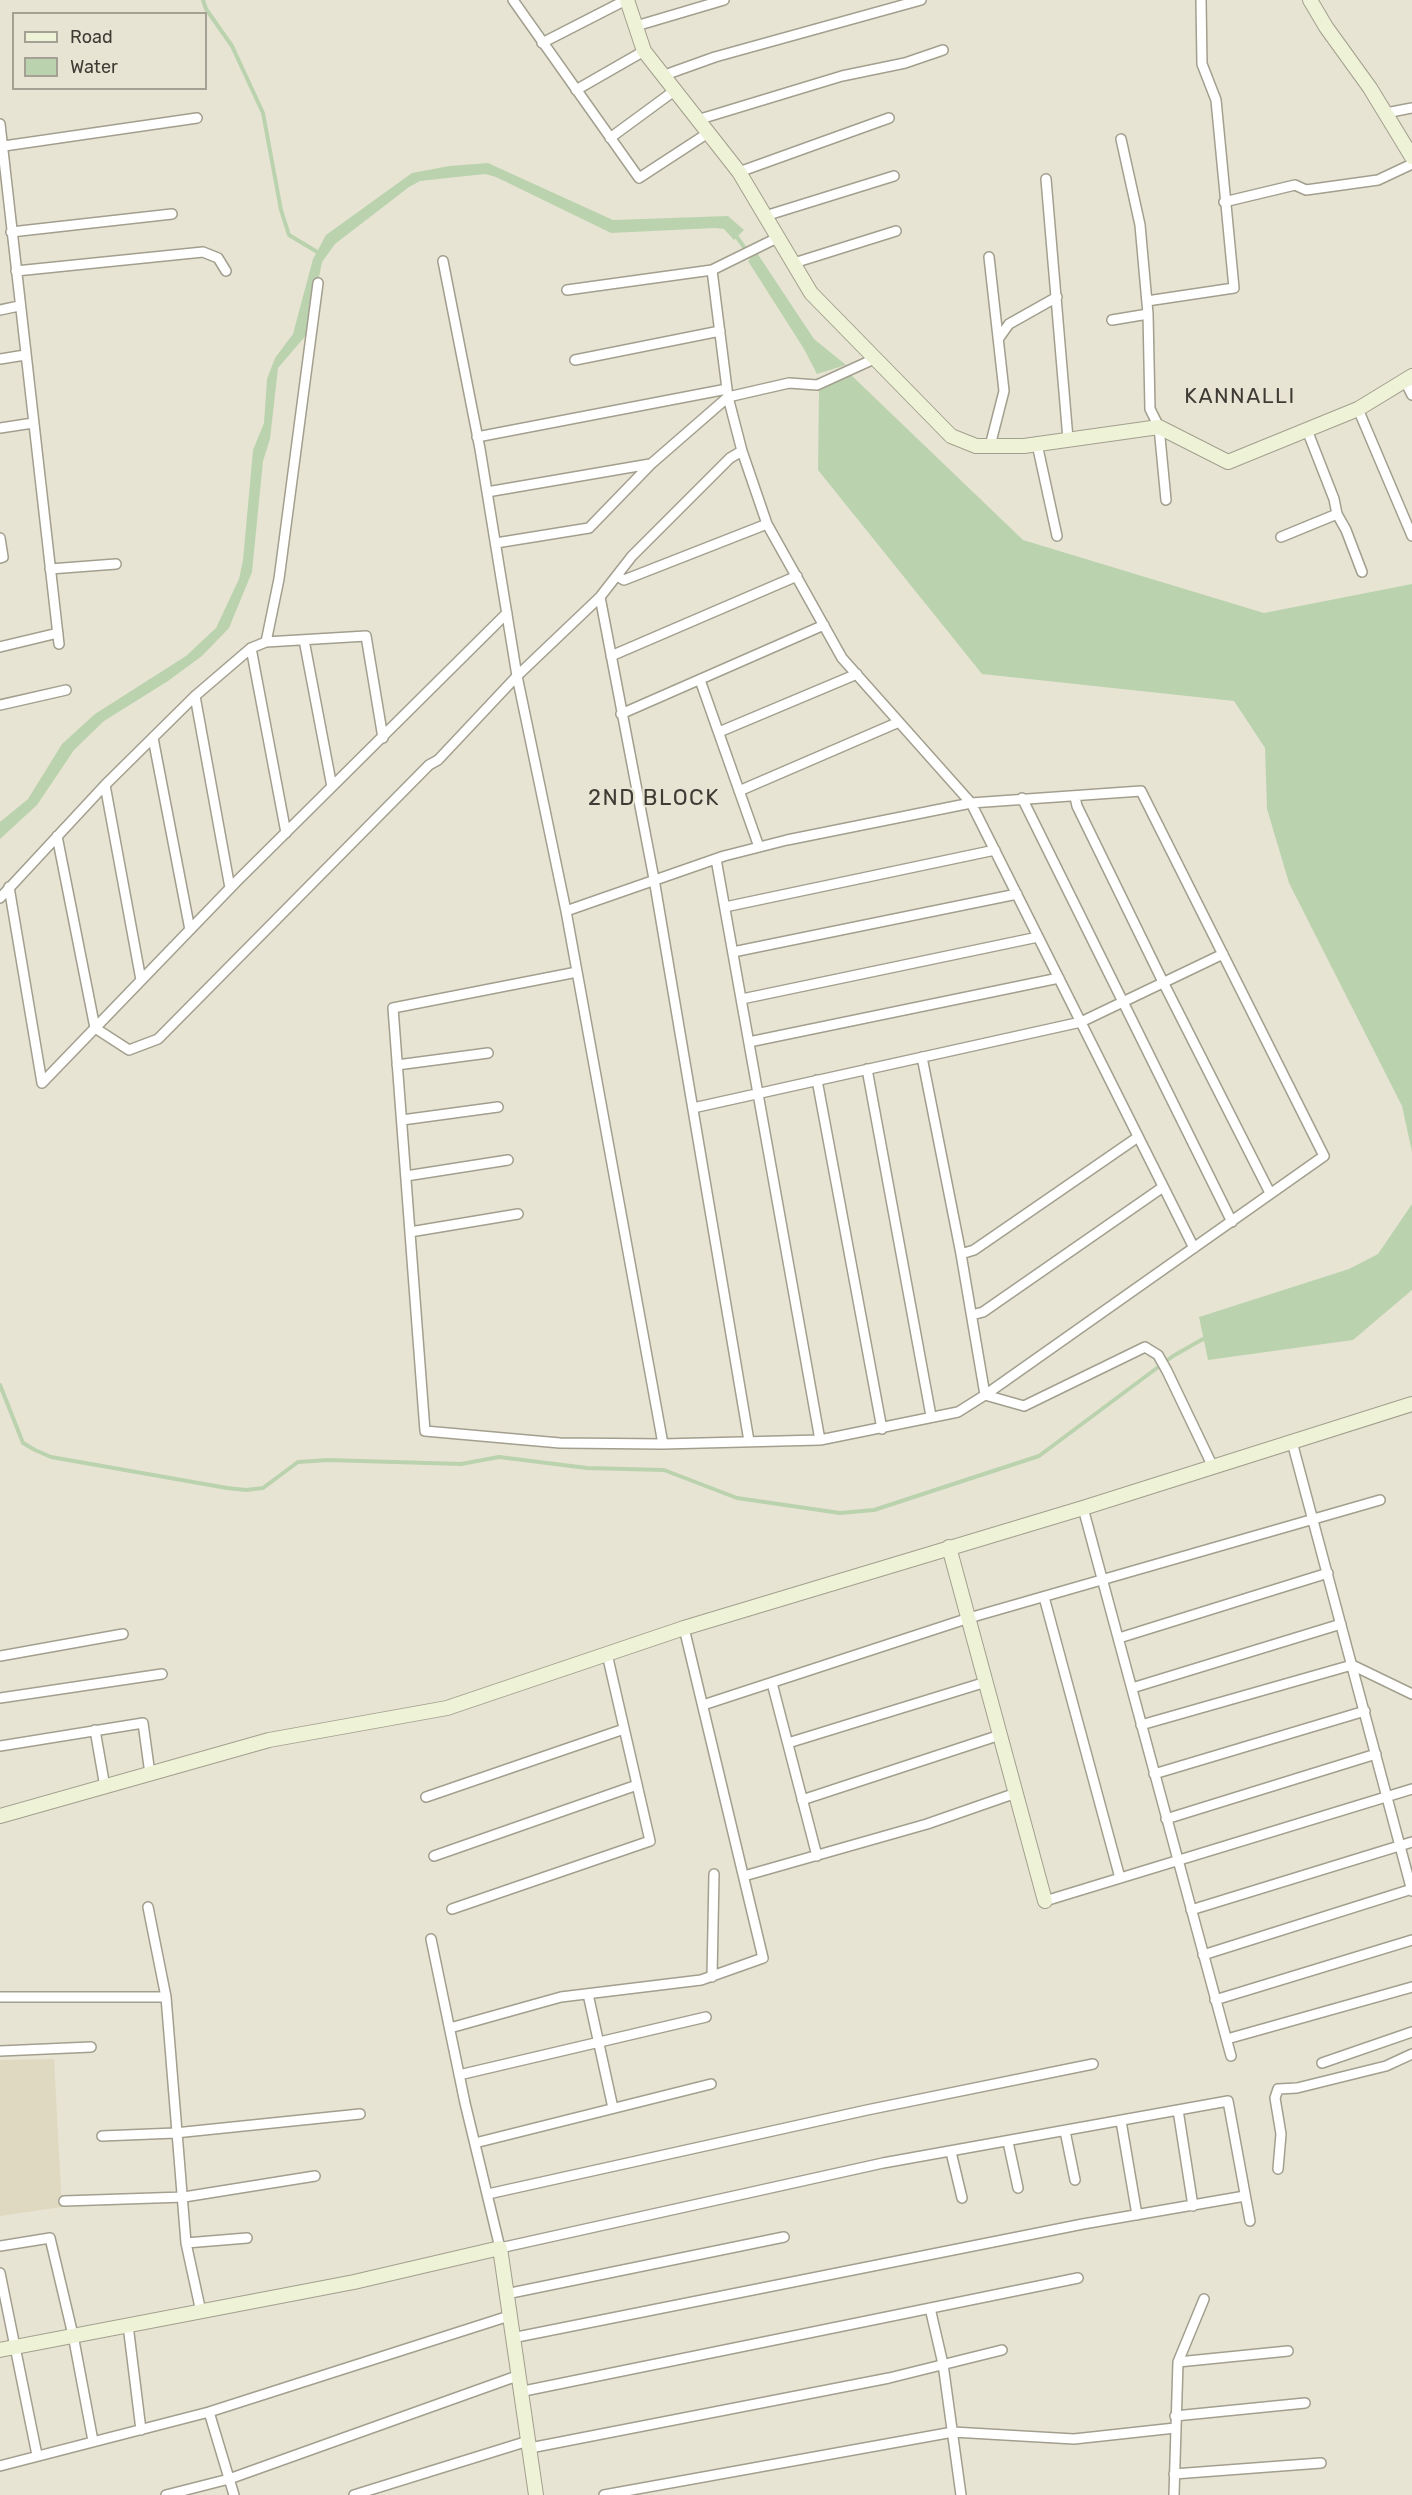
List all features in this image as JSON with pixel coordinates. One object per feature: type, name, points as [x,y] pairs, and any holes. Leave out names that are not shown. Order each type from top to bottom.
[{"type":"street","points":[[513,0],[639,178],[708,134]]},
{"type":"street","points":[[542,43],[627,0],[644,51],[739,172],[811,293],[951,436],[976,446],[1037,444],[1159,427],[1228,462],[1358,409],[1409,379],[1412,395]]},
{"type":"street","points":[[636,26],[724,0]]},
{"type":"street","points":[[662,76],[715,57],[921,0]]},
{"type":"street","points":[[1147,301],[1234,288],[1216,100],[1202,64],[1201,0]]},
{"type":"street","points":[[1310,0],[1386,113],[1412,157]]},
{"type":"street","points":[[697,120],[842,76],[905,63],[943,50]]},
{"type":"street","points":[[576,90],[644,51]]},
{"type":"street","points":[[610,138],[674,91]]},
{"type":"street","points":[[1386,113],[1412,108]]},
{"type":"street","points":[[4,146],[197,118]]},
{"type":"street","points":[[739,172],[889,118]]},
{"type":"street","points":[[0,124],[59,644]]},
{"type":"street","points":[[1121,139],[1140,225],[1148,314],[1150,409],[1159,427],[1166,500]]},
{"type":"street","points":[[1224,202],[1295,184],[1306,190],[1378,180],[1412,164]]},
{"type":"street","points":[[765,216],[894,176]]},
{"type":"street","points":[[1046,179],[1068,439]]},
{"type":"street","points":[[0,231],[172,214]]},
{"type":"street","points":[[794,263],[896,231]]},
{"type":"street","points":[[567,290],[712,270],[779,237]]},
{"type":"street","points":[[16,271],[203,252],[218,258],[226,271]]},
{"type":"street","points":[[989,257],[1004,391],[990,446]]},
{"type":"street","points":[[443,261],[487,492],[518,676],[578,972],[663,1444]]},
{"type":"street","points":[[712,270],[728,393],[742,451],[767,524],[842,658],[971,803],[1194,1248]]},
{"type":"street","points":[[266,642],[279,579],[318,283]]},
{"type":"street","points":[[999,338],[1009,324],[1057,297]]},
{"type":"street","points":[[0,310],[19,306]]},
{"type":"street","points":[[1112,320],[1148,314]]},
{"type":"street","points":[[575,360],[720,331]]},
{"type":"street","points":[[0,359],[25,355]]},
{"type":"street","points":[[477,437],[789,383],[817,385],[874,359]]},
{"type":"street","points":[[496,543],[589,528],[651,464],[728,393]]},
{"type":"street","points":[[1358,409],[1412,536]]},
{"type":"street","points":[[0,428],[33,423]]},
{"type":"street","points":[[1307,430],[1334,498],[1337,514],[1346,530],[1362,572]]},
{"type":"street","points":[[1037,444],[1057,536]]},
{"type":"street","points":[[57,836],[95,1029],[129,1050],[158,1039],[429,765],[438,760],[518,676],[600,597],[632,556],[730,458],[742,451]]},
{"type":"street","points":[[487,492],[651,464]]},
{"type":"street","points":[[1281,537],[1337,514]]},
{"type":"street","points":[[617,576],[624,580],[767,524]]},
{"type":"street","points":[[0,537],[3,557],[0,558]]},
{"type":"street","points":[[50,569],[116,564]]},
{"type":"street","points":[[610,656],[797,576]]},
{"type":"street","points":[[600,597],[654,879],[749,1441]]},
{"type":"street","points":[[9,887],[42,1083],[230,888],[507,613]]},
{"type":"street","points":[[621,714],[824,625]]},
{"type":"street","points":[[0,647],[58,633]]},
{"type":"street","points":[[0,898],[105,785],[195,696],[251,648],[266,642],[366,636],[383,738]]},
{"type":"street","points":[[304,640],[332,787]]},
{"type":"street","points":[[251,648],[286,833]]},
{"type":"street","points":[[718,732],[856,674]]},
{"type":"street","points":[[700,680],[759,847]]},
{"type":"street","points":[[0,705],[66,690]]},
{"type":"street","points":[[195,696],[230,888]]},
{"type":"street","points":[[739,790],[899,722]]},
{"type":"street","points":[[153,738],[190,930]]},
{"type":"street","points":[[105,785],[141,980]]},
{"type":"street","points":[[566,911],[654,879],[759,847],[971,803],[1141,791],[1324,1156],[958,1412],[820,1440],[663,1444],[560,1443],[425,1431],[393,1008],[578,972]]},
{"type":"street","points":[[1075,797],[1077,806],[1163,982],[1270,1193]]},
{"type":"street","points":[[1022,798],[1232,1222]]},
{"type":"street","points":[[725,907],[995,850]]},
{"type":"street","points":[[716,859],[820,1440]]},
{"type":"street","points":[[733,952],[1017,894]]},
{"type":"street","points":[[742,999],[1038,937]]},
{"type":"street","points":[[693,1108],[1081,1022],[1223,954]]},
{"type":"street","points":[[749,1042],[1059,978]]},
{"type":"street","points":[[397,1065],[488,1053]]},
{"type":"street","points":[[922,1057],[961,1254],[985,1395]]},
{"type":"street","points":[[867,1069],[931,1416]]},
{"type":"street","points":[[818,1080],[882,1429]]},
{"type":"street","points":[[402,1120],[498,1107]]},
{"type":"street","points":[[961,1254],[974,1250],[1138,1137]]},
{"type":"street","points":[[406,1176],[508,1160]]},
{"type":"street","points":[[972,1315],[983,1312],[1163,1187]]},
{"type":"street","points":[[410,1232],[518,1214]]},
{"type":"street","points":[[985,1395],[1024,1406],[1145,1347],[1160,1359],[1166,1368],[1213,1467]]},
{"type":"street","points":[[0,1816],[269,1740],[447,1708],[684,1628],[1083,1508],[1412,1404]]},
{"type":"street","points":[[1203,1955],[1412,1890],[1292,1442]]},
{"type":"street","points":[[703,1706],[969,1618],[1380,1500]]},
{"type":"street","points":[[1083,1508],[1231,2056]]},
{"type":"street","points":[[949,1547],[1045,1901],[1412,1789]]},
{"type":"street","points":[[1119,1638],[1328,1573]]},
{"type":"street","points":[[1044,1597],[1120,1878]]},
{"type":"street","points":[[1132,1688],[1341,1623]]},
{"type":"street","points":[[450,2028],[561,1997],[711,1977],[764,1958],[684,1628]]},
{"type":"street","points":[[0,1656],[123,1634]]},
{"type":"street","points":[[452,1909],[650,1841],[607,1654]]},
{"type":"street","points":[[1141,1725],[1352,1665],[1412,1694]]},
{"type":"street","points":[[0,1698],[162,1674]]},
{"type":"street","points":[[788,1743],[986,1682]]},
{"type":"street","points":[[772,1683],[817,1856]]},
{"type":"street","points":[[1154,1774],[1365,1711]]},
{"type":"street","points":[[0,1746],[143,1723],[150,1774]]},
{"type":"street","points":[[426,1797],[624,1729]]},
{"type":"street","points":[[95,1730],[105,1787]]},
{"type":"street","points":[[802,1800],[1000,1735]]},
{"type":"street","points":[[1166,1819],[1376,1754]]},
{"type":"street","points":[[434,1856],[637,1785]]},
{"type":"street","points":[[744,1876],[927,1824],[1016,1793]]},
{"type":"street","points":[[1191,1910],[1412,1842]]},
{"type":"street","points":[[711,1977],[714,1874]]},
{"type":"street","points":[[148,1906],[166,1997],[175,2133],[184,2197],[186,2243],[201,2312]]},
{"type":"street","points":[[431,1939],[459,2075],[500,2248],[519,2392],[536,2495]]},
{"type":"street","points":[[1215,2000],[1412,1940]]},
{"type":"street","points":[[1227,2039],[1412,1987]]},
{"type":"street","points":[[588,1994],[613,2108]]},
{"type":"street","points":[[0,1997],[166,1997]]},
{"type":"street","points":[[459,2075],[706,2017]]},
{"type":"street","points":[[1322,2062],[1412,2032]]},
{"type":"street","points":[[0,2051],[91,2047]]},
{"type":"street","points":[[1278,2169],[1281,2134],[1275,2098],[1278,2089],[1297,2088],[1386,2066],[1412,2054]]},
{"type":"street","points":[[488,2194],[867,2110],[1093,2064]]},
{"type":"street","points":[[475,2143],[711,2084]]},
{"type":"street","points":[[0,2350],[354,2282],[884,2163],[1228,2101],[1250,2221]]},
{"type":"street","points":[[1178,2110],[1193,2206]]},
{"type":"street","points":[[102,2136],[175,2133],[360,2114]]},
{"type":"street","points":[[1120,2121],[1137,2215]]},
{"type":"street","points":[[1065,2131],[1075,2180]]},
{"type":"street","points":[[1008,2142],[1018,2188]]},
{"type":"street","points":[[951,2152],[962,2198]]},
{"type":"street","points":[[64,2201],[184,2197],[315,2176]]},
{"type":"street","points":[[512,2338],[1137,2215],[1245,2196]]},
{"type":"street","points":[[507,2294],[784,2237]]},
{"type":"street","points":[[0,2246],[50,2238],[73,2335],[93,2441]]},
{"type":"street","points":[[186,2243],[246,2238]]},
{"type":"street","points":[[0,2273],[17,2347],[37,2455]]},
{"type":"street","points":[[519,2392],[1078,2278]]},
{"type":"street","points":[[1173,2495],[1178,2362],[1204,2299]]},
{"type":"street","points":[[930,2308],[943,2364],[961,2495]]},
{"type":"street","points":[[0,2466],[209,2412],[509,2316]]},
{"type":"street","points":[[128,2325],[141,2430]]},
{"type":"street","points":[[354,2495],[529,2444],[889,2378],[1002,2350]]},
{"type":"street","points":[[1178,2362],[1288,2351]]},
{"type":"street","points":[[166,2495],[229,2479],[517,2376]]},
{"type":"street","points":[[1175,2416],[1305,2403]]},
{"type":"street","points":[[209,2412],[234,2495]]},
{"type":"street","points":[[603,2495],[953,2432],[1074,2439],[1175,2428]]},
{"type":"street","points":[[1174,2474],[1321,2463]]},
{"type":"shaded area","points":[[54,2059],[62,2207],[0,2216],[0,2060]]},
{"type":"water","points":[[488,163],[613,220],[728,216],[744,230],[734,240],[724,229],[715,228],[611,233],[496,177],[485,174],[420,181],[335,244],[322,262],[308,333],[278,368],[270,439],[263,461],[252,572],[229,628],[202,656],[168,681],[104,721],[74,750],[37,805],[0,839],[0,822],[28,799],[62,744],[95,714],[186,656],[216,628],[239,579],[243,560],[253,450],[264,423],[267,379],[275,358],[293,334],[313,259],[326,235],[412,173],[449,166]]},
{"type":"water","points":[[757,253],[814,339],[846,365],[817,374],[804,349],[748,261]]},
{"type":"water","points":[[849,373],[1023,540],[1264,613],[1412,584],[1412,1152],[1402,1106],[1289,883],[1267,809],[1265,748],[1234,701],[982,674],[818,470],[819,389]]},
{"type":"water","points":[[1412,1204],[1412,1290],[1353,1340],[1208,1360],[1199,1317],[1349,1269],[1378,1254]]},
{"type":"waterway","points":[[203,0],[206,9],[232,46],[263,113],[281,210],[289,235],[319,253]]},
{"type":"waterway","points":[[734,233],[754,261]]},
{"type":"waterway","points":[[0,1385],[23,1443],[35,1450],[51,1457],[227,1488],[246,1490],[263,1488],[298,1462],[328,1460],[461,1464],[499,1457],[587,1468],[664,1470],[737,1498],[840,1513],[874,1510],[1039,1456],[1173,1356],[1203,1339]]},
{"type":"district","name":"KANNALLI","points":[[1240,397]]},
{"type":"district","name":"2ND BLOCK","points":[[654,799]]}]
